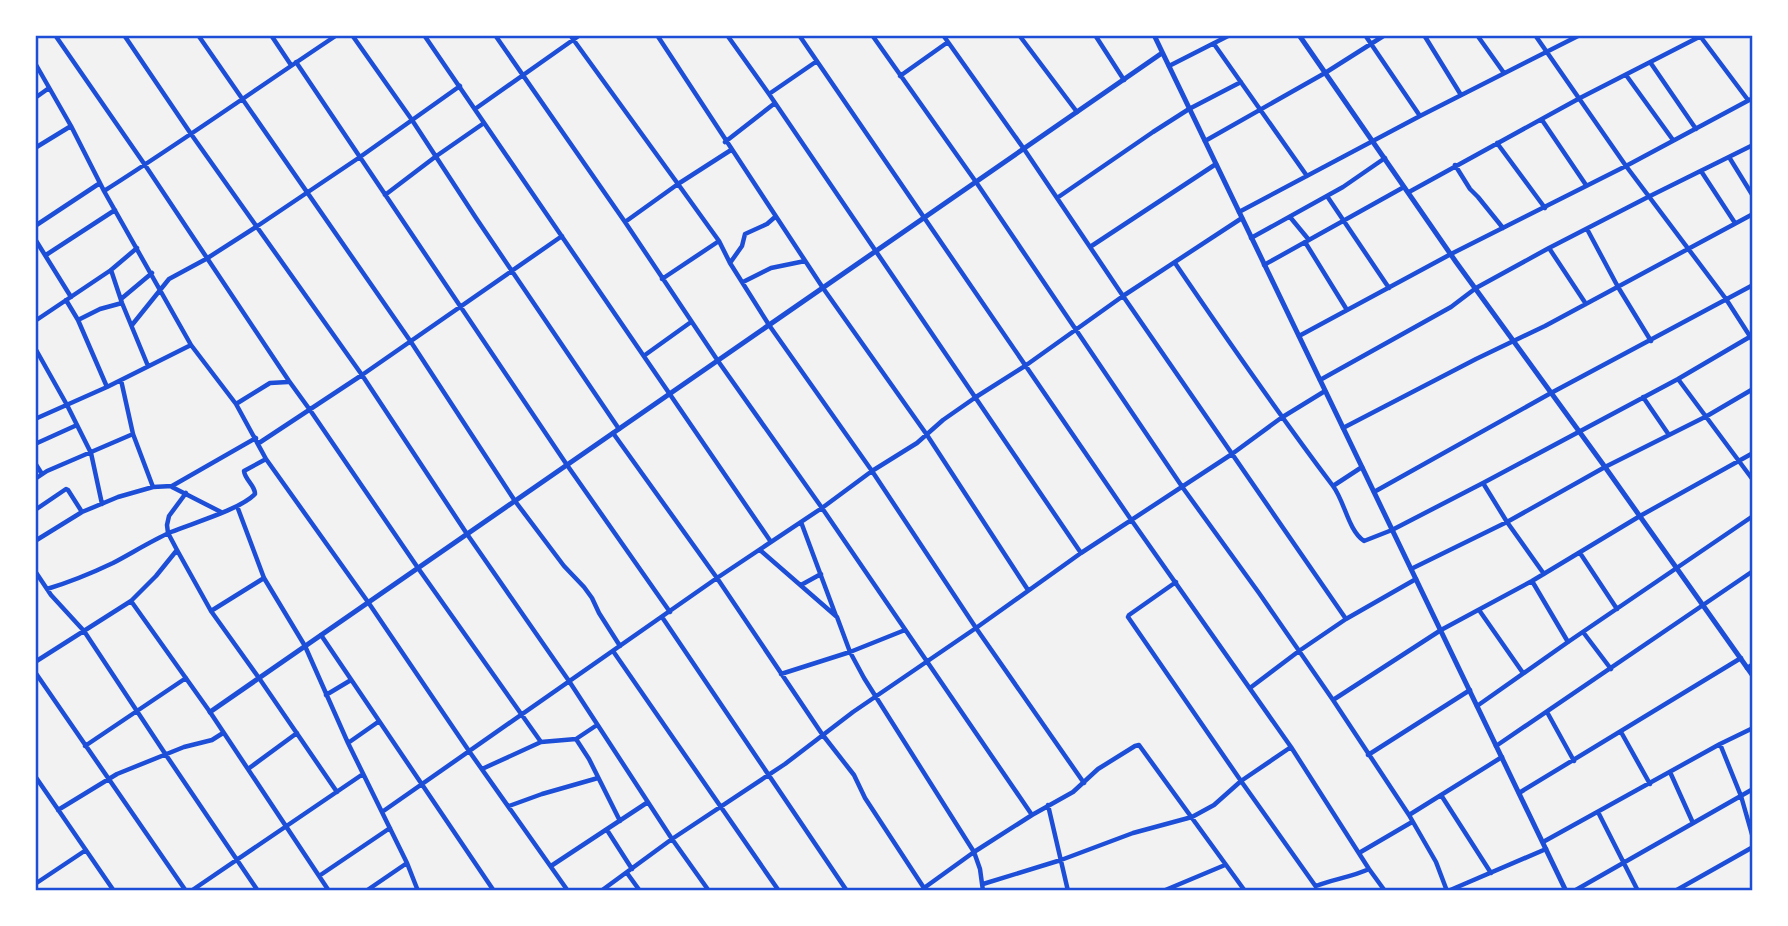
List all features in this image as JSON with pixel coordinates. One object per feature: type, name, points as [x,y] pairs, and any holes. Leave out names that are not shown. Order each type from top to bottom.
[{"type":"street","points":[[55,35],[289,382],[541,743]]},
{"type":"street","points":[[124,35],[362,375],[709,891]]},
{"type":"street","points":[[198,35],[411,342],[515,501],[592,598],[598,613],[620,646]]},
{"type":"street","points":[[271,35],[360,157],[567,465],[670,612]]},
{"type":"street","points":[[104,191],[337,35]]},
{"type":"street","points":[[352,35],[412,120],[616,431],[822,734],[854,775],[865,799],[923,890],[974,852],[1073,792],[1098,769],[1139,745],[1245,891]]},
{"type":"street","points":[[424,35],[771,542]]},
{"type":"street","points":[[495,35],[1032,815]]},
{"type":"street","points":[[475,109],[572,37],[580,35]]},
{"type":"street","points":[[657,35],[775,217],[927,435],[1028,590]]},
{"type":"street","points":[[727,35],[1081,553]]},
{"type":"street","points":[[799,35],[1132,521],[1291,747],[1385,891]]},
{"type":"street","points":[[872,35],[976,182],[1182,488],[1259,593],[1332,700],[1409,815],[1436,862],[1447,891],[1546,849]]},
{"type":"street","points":[[943,35],[1346,619]]},
{"type":"street","points":[[1019,35],[1077,113]]},
{"type":"street","points":[[1095,35],[1124,80]]},
{"type":"street","points":[[1154,35],[1566,891]]},
{"type":"street","points":[[1169,66],[1230,35]]},
{"type":"street","points":[[1298,35],[1703,606],[1741,658],[1750,666],[1753,676]]},
{"type":"street","points":[[1365,35],[1420,116]]},
{"type":"street","points":[[1205,141],[1325,73],[1385,35]]},
{"type":"street","points":[[1424,35],[1461,95]]},
{"type":"street","points":[[1477,35],[1504,73]]},
{"type":"street","points":[[1175,263],[1281,418],[1333,486],[1362,541],[1392,530],[1483,483],[1752,338],[1726,299],[1648,197],[1535,35]]},
{"type":"street","points":[[382,812],[1241,215],[1307,176],[1420,116],[1580,35]]},
{"type":"street","points":[[1264,265],[1702,36],[1751,99],[1299,336]]},
{"type":"street","points":[[572,37],[719,241],[769,325],[872,471],[976,628],[1084,783]]},
{"type":"street","points":[[900,76],[948,42]]},
{"type":"street","points":[[1214,44],[1307,176]]},
{"type":"street","points":[[210,712],[1162,53]]},
{"type":"street","points":[[769,94],[817,61]]},
{"type":"street","points":[[1650,62],[1696,129]]},
{"type":"street","points":[[35,63],[191,345],[236,404],[266,459],[568,891]]},
{"type":"street","points":[[1626,75],[1672,140]]},
{"type":"street","points":[[1057,198],[1189,109],[1241,82]]},
{"type":"street","points":[[132,325],[169,279],[256,227],[460,86]]},
{"type":"street","points":[[35,98],[49,88]]},
{"type":"street","points":[[725,142],[775,103]]},
{"type":"street","points":[[1542,120],[1586,185]]},
{"type":"street","points":[[385,195],[484,123]]},
{"type":"street","points":[[35,148],[71,126]]},
{"type":"street","points":[[1497,143],[1545,208]]},
{"type":"street","points":[[1320,380],[1451,307],[1476,288],[1549,248],[1753,145]]},
{"type":"street","points":[[625,222],[731,150]]},
{"type":"street","points":[[1729,157],[1753,196]]},
{"type":"street","points":[[1251,238],[1352,182],[1385,158]]},
{"type":"street","points":[[1090,247],[1216,164]]},
{"type":"street","points":[[1455,165],[1470,189],[1503,228]]},
{"type":"street","points":[[1701,171],[1735,223]]},
{"type":"street","points":[[35,226],[100,183]]},
{"type":"street","points":[[1327,196],[1389,288]]},
{"type":"street","points":[[46,255],[115,210]]},
{"type":"street","points":[[1343,428],[1586,304],[1753,214]]},
{"type":"street","points":[[730,262],[742,246],[745,234],[767,224],[775,217]]},
{"type":"street","points":[[1290,217],[1347,310]]},
{"type":"street","points":[[1587,229],[1651,341]]},
{"type":"street","points":[[35,541],[82,512],[118,497],[153,487],[172,486],[257,441],[310,410],[562,236]]},
{"type":"street","points":[[35,239],[69,299],[107,387]]},
{"type":"street","points":[[663,279],[719,241]]},
{"type":"street","points":[[35,321],[111,270],[137,248]]},
{"type":"street","points":[[1549,248],[1586,304]]},
{"type":"street","points":[[743,282],[771,268],[805,261]]},
{"type":"street","points":[[111,270],[148,366]]},
{"type":"street","points":[[78,320],[122,301],[152,274]]},
{"type":"street","points":[[1374,492],[1753,285]]},
{"type":"street","points":[[645,355],[691,322]]},
{"type":"street","points":[[35,419],[191,345]]},
{"type":"street","points":[[35,348],[91,453],[102,503]]},
{"type":"street","points":[[1678,379],[1753,480]]},
{"type":"street","points":[[121,380],[133,434],[153,487]]},
{"type":"street","points":[[236,404],[270,383],[289,382]]},
{"type":"street","points":[[1411,569],[1507,522],[1753,389]]},
{"type":"street","points":[[601,891],[672,839],[791,760],[822,734],[1081,553],[1325,391]]},
{"type":"street","points":[[1643,397],[1669,435]]},
{"type":"street","points":[[35,444],[77,425]]},
{"type":"street","points":[[35,479],[133,434]]},
{"type":"street","points":[[1332,700],[1441,630],[1532,581],[1640,516],[1753,453]]},
{"type":"street","points":[[47,589],[111,564],[168,533],[237,506],[255,494],[244,471],[266,459]]},
{"type":"street","points":[[35,463],[42,474]]},
{"type":"street","points":[[1333,486],[1362,467]]},
{"type":"street","points":[[1483,483],[1544,574]]},
{"type":"street","points":[[172,486],[221,512]]},
{"type":"street","points":[[35,510],[66,489],[82,512]]},
{"type":"street","points":[[186,494],[169,516],[168,533],[211,611],[337,792]]},
{"type":"street","points":[[237,506],[264,578],[305,646],[418,891]]},
{"type":"street","points":[[1477,706],[1753,516]]},
{"type":"street","points":[[801,522],[850,652],[875,697],[974,852],[983,888],[1133,833],[1192,817],[1214,805],[1241,781],[1291,747]]},
{"type":"street","points":[[35,662],[131,600],[156,576],[177,550]]},
{"type":"street","points":[[760,550],[837,617]]},
{"type":"street","points":[[1580,553],[1617,608]]},
{"type":"street","points":[[35,571],[84,631],[258,891]]},
{"type":"street","points":[[1496,746],[1753,572]]},
{"type":"street","points":[[801,584],[821,574]]},
{"type":"street","points":[[211,611],[264,578]]},
{"type":"street","points":[[1250,688],[1346,619],[1416,579]]},
{"type":"street","points":[[1532,581],[1568,642]]},
{"type":"street","points":[[1176,582],[1128,617],[1318,888],[1332,880],[1369,869]]},
{"type":"street","points":[[131,600],[210,712],[329,891]]},
{"type":"street","points":[[1479,610],[1523,673]]},
{"type":"street","points":[[662,617],[847,891]]},
{"type":"street","points":[[781,674],[850,652],[905,630]]},
{"type":"street","points":[[1583,632],[1611,669]]},
{"type":"street","points":[[321,635],[494,891]]},
{"type":"street","points":[[613,652],[779,891]]},
{"type":"street","points":[[1519,793],[1741,658]]},
{"type":"street","points":[[35,672],[189,891],[363,774]]},
{"type":"street","points":[[85,746],[186,678]]},
{"type":"street","points":[[326,695],[351,680]]},
{"type":"street","points":[[1368,755],[1469,690]]},
{"type":"street","points":[[1547,712],[1574,761]]},
{"type":"street","points":[[348,743],[378,722]]},
{"type":"street","points":[[482,769],[541,743],[576,739],[597,725]]},
{"type":"street","points":[[1543,842],[1753,728]]},
{"type":"street","points":[[1621,732],[1650,783]]},
{"type":"street","points":[[58,810],[108,778],[184,747],[212,740],[223,733]]},
{"type":"street","points":[[248,769],[298,733]]},
{"type":"street","points":[[576,739],[620,821]]},
{"type":"street","points":[[1720,744],[1741,796],[1753,838]]},
{"type":"street","points":[[1409,815],[1502,757]]},
{"type":"street","points":[[1670,772],[1693,823]]},
{"type":"street","points":[[35,776],[114,891]]},
{"type":"street","points":[[508,806],[598,778]]},
{"type":"street","points":[[1574,891],[1753,789]]},
{"type":"street","points":[[1441,795],[1492,873]]},
{"type":"street","points":[[551,866],[648,802]]},
{"type":"street","points":[[1048,805],[1068,891]]},
{"type":"street","points":[[1598,812],[1639,891]]},
{"type":"street","points":[[1359,853],[1412,821]]},
{"type":"street","points":[[319,876],[390,828]]},
{"type":"street","points":[[607,830],[640,891]]},
{"type":"street","points":[[1675,891],[1753,847]]},
{"type":"street","points":[[38,891],[35,885],[86,850]]},
{"type":"street","points":[[366,891],[407,863]]},
{"type":"street","points":[[1163,891],[1225,865]]}]
